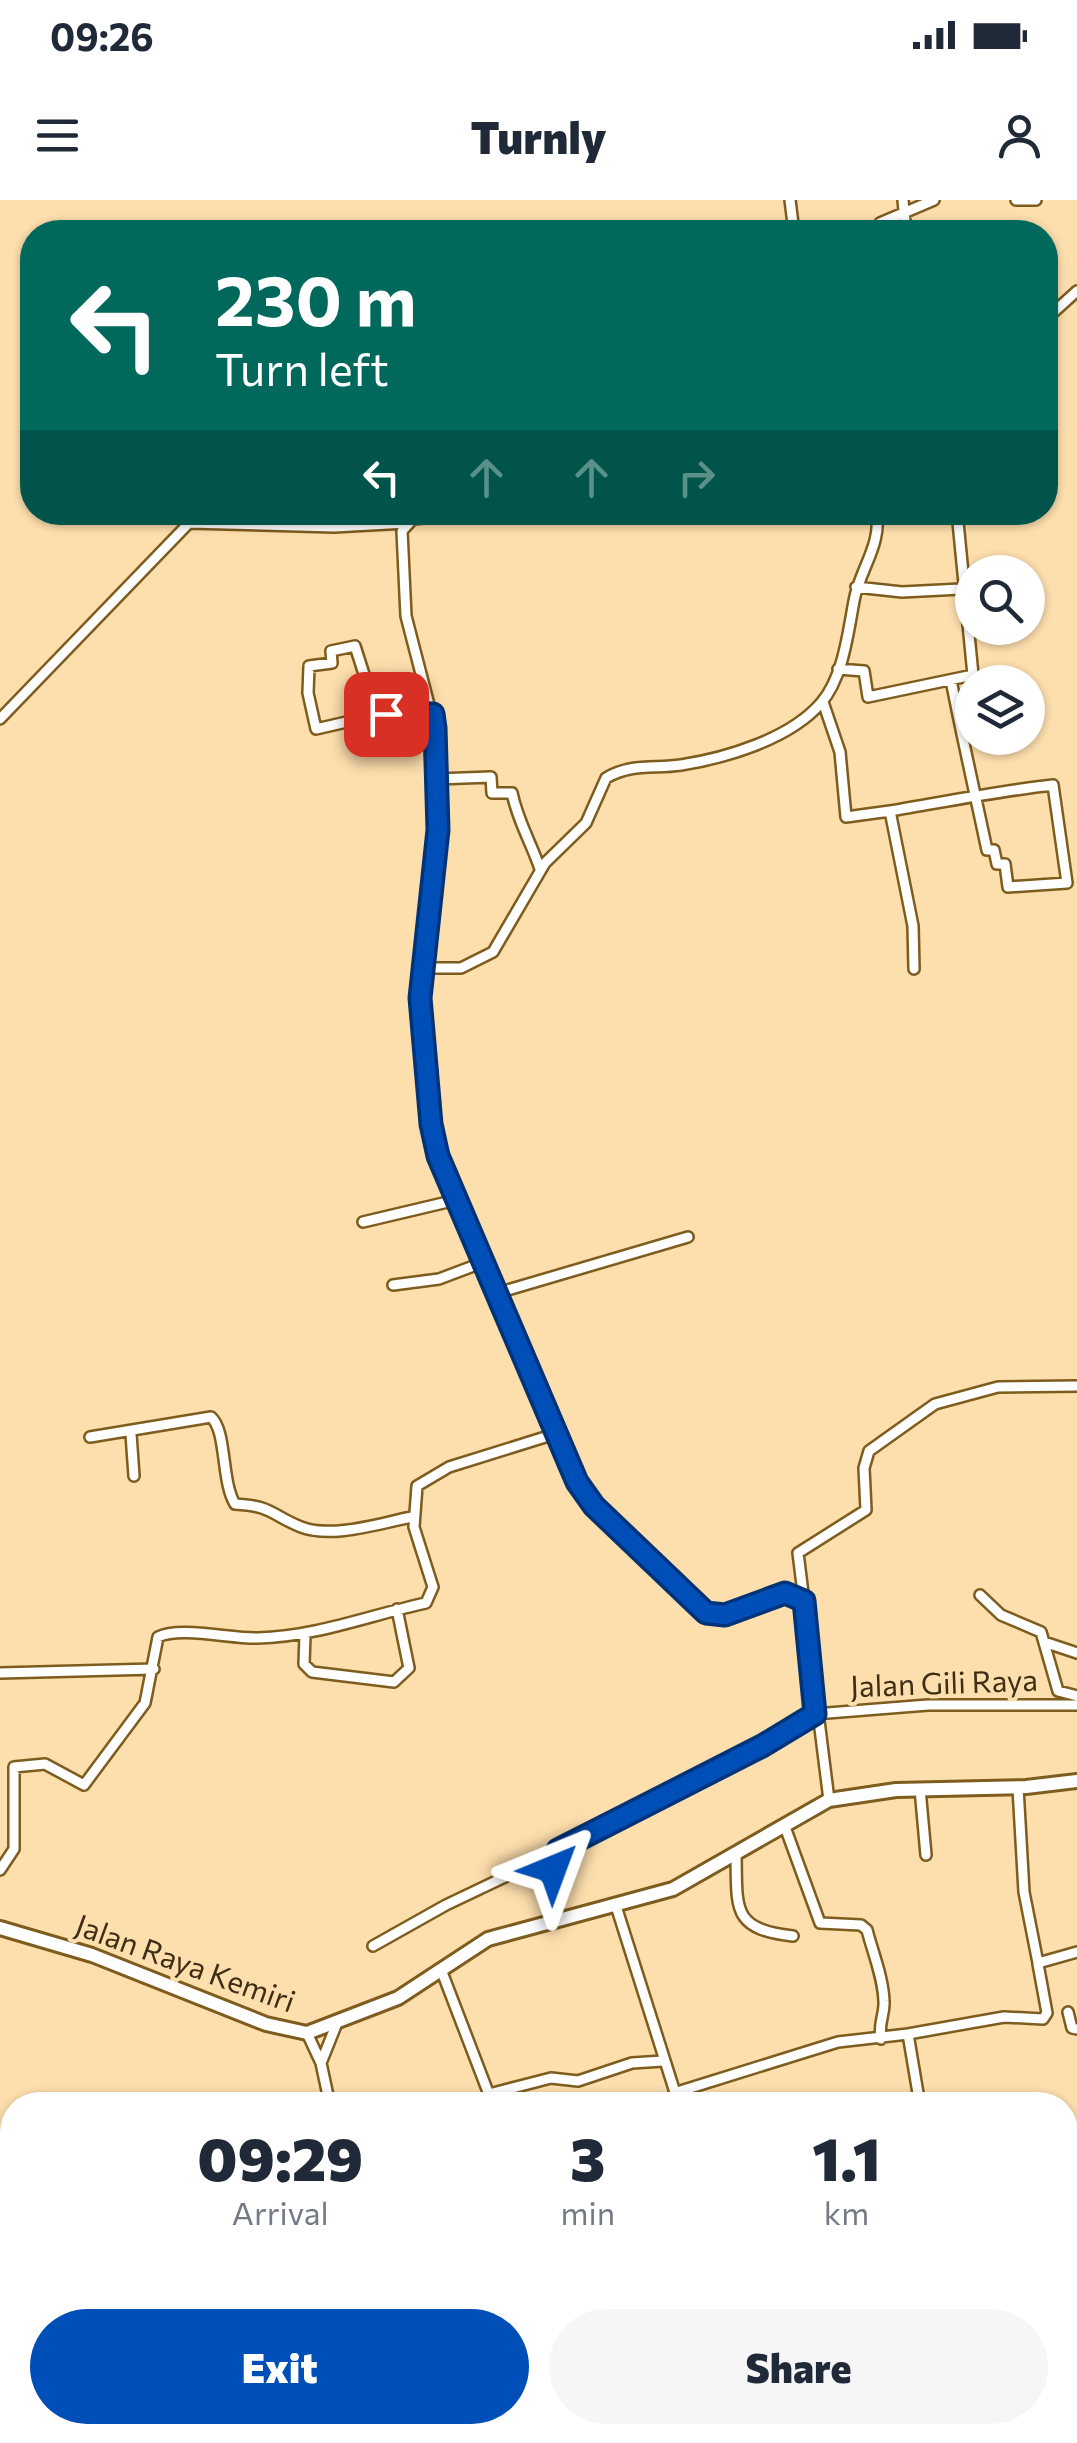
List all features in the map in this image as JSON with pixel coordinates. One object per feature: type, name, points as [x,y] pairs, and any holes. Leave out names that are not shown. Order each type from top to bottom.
[{"type":"street","points":[[903,200],[905,220]]},
{"type":"street","points":[[888,220],[934,200]]},
{"type":"street","points":[[1016,200],[1036,200]]},
{"type":"street","points":[[1058,308],[1077,291]]},
{"type":"street","points":[[0,719],[186,525]]},
{"type":"street","points":[[261,525],[350,525]]},
{"type":"street","points":[[403,525],[406,616],[433,714],[437,779],[438,830],[420,998],[431,1124],[456,1200],[577,1482],[594,1506],[706,1613],[725,1615],[785,1593],[804,1601]]},
{"type":"street","points":[[422,968],[460,968],[493,952],[540,870],[578,834],[599,790],[618,770],[680,765],[749,747],[823,702],[838,669],[856,588],[877,534],[877,525]]},
{"type":"street","points":[[957,525],[959,555]]},
{"type":"street","points":[[856,588],[902,592],[955,589]]},
{"type":"street","points":[[838,669],[864,670],[868,697],[974,674],[970,645]]},
{"type":"street","points":[[376,715],[355,646],[331,651],[332,663],[308,668],[316,729],[376,715],[433,714]]},
{"type":"street","points":[[823,702],[840,752],[846,817],[890,810],[976,797],[1053,785],[1067,882],[1008,887],[1005,864],[997,864],[994,850],[987,850],[976,797],[951,680]]},
{"type":"street","points":[[0,700],[14,705]]},
{"type":"street","points":[[437,779],[490,777],[492,793],[512,793],[518,822],[531,841],[540,870]]},
{"type":"street","points":[[890,810],[913,926],[914,969]]},
{"type":"street","points":[[363,1222],[456,1200]]},
{"type":"street","points":[[494,1294],[688,1236]]},
{"type":"street","points":[[393,1285],[439,1279],[484,1262]]},
{"type":"street","points":[[829,1800],[815,1714],[798,1553],[866,1510],[866,1458],[878,1440],[943,1401],[998,1388],[1077,1386]]},
{"type":"street","points":[[90,1437],[130,1434],[212,1418],[221,1432],[222,1465],[232,1501],[267,1506],[302,1527],[321,1530],[412,1517]]},
{"type":"street","points":[[0,1870],[14,1849],[14,1767],[45,1764],[84,1784],[145,1703],[156,1642],[164,1634],[256,1638],[305,1634],[426,1603],[433,1587],[412,1517],[413,1494],[431,1476],[558,1433]]},
{"type":"street","points":[[130,1434],[134,1476]]},
{"type":"street","points":[[980,1595],[1000,1615],[1036,1627],[1058,1691],[1077,1696]]},
{"type":"street","points":[[305,1634],[304,1664],[312,1672],[394,1682],[409,1668],[397,1609]]},
{"type":"street","points":[[1044,1642],[1077,1653]]},
{"type":"street","points":[[0,1673],[154,1669]]},
{"type":"street","name":"Jalan Gili Raya","points":[[374,1946],[446,1904],[553,1854],[815,1714],[928,1705],[1077,1706]]},
{"type":"street","name":"Jalan Raya Kemiri","points":[[0,1928],[70,1947],[252,2019],[307,2033],[398,1998],[479,1944],[558,1918],[673,1889],[829,1800],[920,1789],[1018,1788],[1077,1781]]},
{"type":"street","points":[[677,2092],[838,2042],[881,2039],[1004,2017],[1043,2019],[1047,2013],[1024,1892],[1018,1788]]},
{"type":"street","points":[[920,1789],[926,1855]]},
{"type":"street","points":[[785,1827],[820,1924],[861,1925],[867,1930],[884,1996],[885,2008],[878,2021],[881,2039]]},
{"type":"street","points":[[553,1854],[558,1918]]},
{"type":"street","points":[[736,1855],[737,1898],[748,1924],[760,1932],[793,1936]]},
{"type":"street","points":[[616,1906],[674,2092]]},
{"type":"street","points":[[1038,1964],[1077,1952]]},
{"type":"street","points":[[442,1972],[488,2092]]},
{"type":"street","points":[[1068,2012],[1072,2028],[1077,2029]]},
{"type":"street","points":[[321,2062],[337,2024]]},
{"type":"street","points":[[307,2033],[321,2062],[327,2092]]},
{"type":"street","points":[[908,2034],[918,2092]]},
{"type":"street","points":[[513,2092],[551,2078],[578,2081],[632,2063],[663,2061]]},
{"type":"route","points":[[386,714],[433,714],[435,728],[438,830],[420,998],[431,1124],[438,1156],[577,1482],[594,1506],[706,1613],[725,1615],[785,1593],[804,1601],[808,1623],[815,1714],[762,1746],[558,1850],[553,1854],[553,1869]]}]
